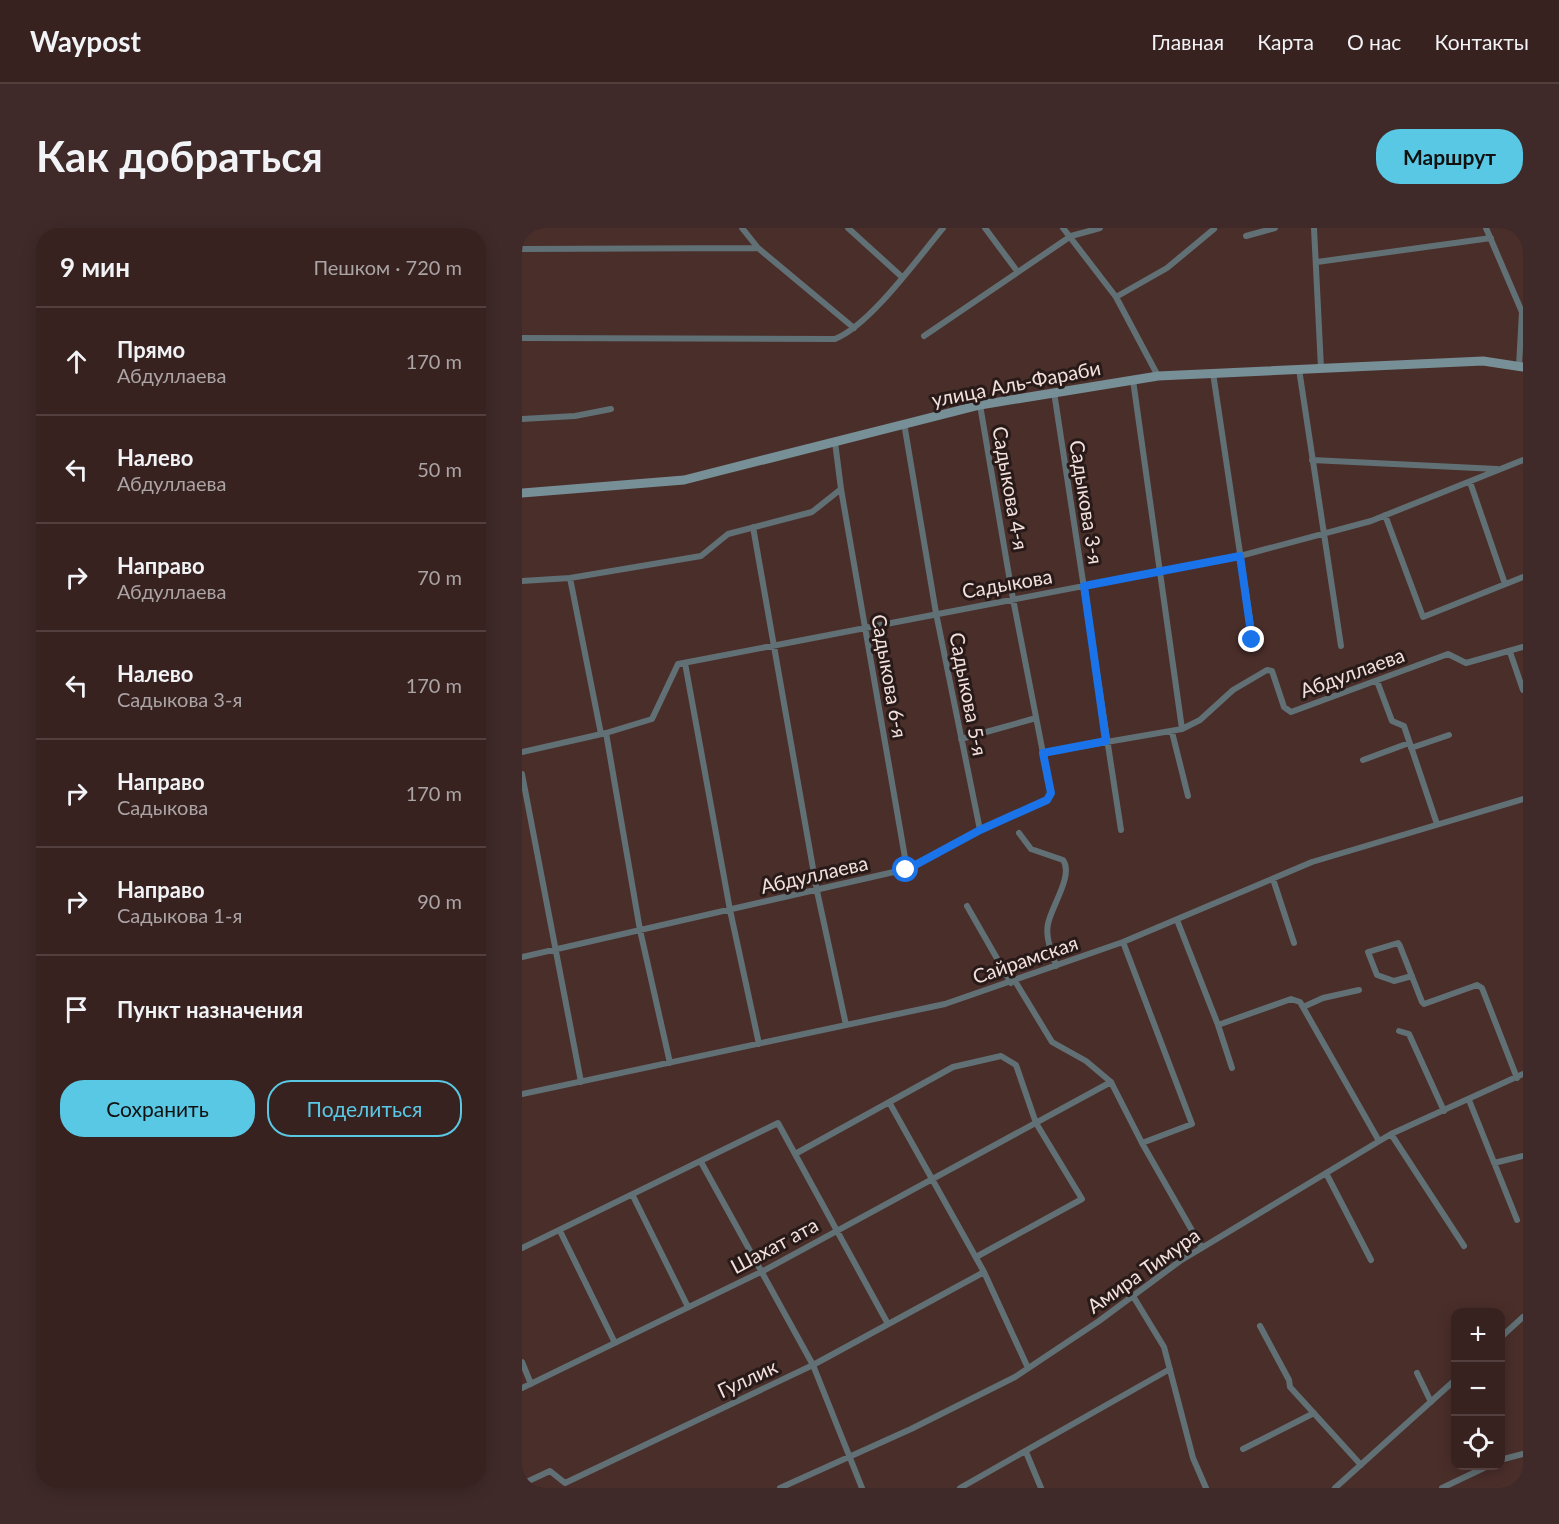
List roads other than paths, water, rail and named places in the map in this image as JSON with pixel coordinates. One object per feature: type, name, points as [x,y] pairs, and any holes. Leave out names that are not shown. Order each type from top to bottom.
[{"type":"main road","name":"улица Аль-Фараби","points":[[522,493],[684,480],[980,405],[1158,376],[1483,361],[1521,367]]},
{"type":"street","points":[[742,228],[758,248],[854,328]]},
{"type":"street","points":[[848,228],[902,277]]},
{"type":"street","points":[[522,338],[835,339],[854,328],[902,277],[943,228]]},
{"type":"street","points":[[985,228],[1017,271]]},
{"type":"street","points":[[1063,228],[1116,297],[1158,376]]},
{"type":"street","points":[[924,336],[1071,236],[1100,228]]},
{"type":"street","points":[[1246,236],[1275,228]]},
{"type":"street","points":[[1314,228],[1321,368]]},
{"type":"street","points":[[1486,228],[1522,312],[1521,367]]},
{"type":"street","points":[[1116,297],[1167,268],[1214,229]]},
{"type":"street","points":[[1317,262],[1491,238]]},
{"type":"street","points":[[522,249],[758,248]]},
{"type":"street","points":[[1299,369],[1322,534],[1341,646]]},
{"type":"street","points":[[1214,373],[1252,640]]},
{"type":"street","points":[[1133,380],[1182,729]]},
{"type":"street","name":"Садыкова 3-я","points":[[1053,392],[1120,830]]},
{"type":"street","name":"Садыкова 4-я","points":[[980,405],[1013,599],[1043,753]]},
{"type":"street","points":[[522,419],[575,416],[611,409]]},
{"type":"street","name":"Садыкова 5-я","points":[[904,423],[936,613],[980,830]]},
{"type":"street","name":"Садыкова 6-я","points":[[835,442],[906,870]]},
{"type":"street","points":[[1312,460],[1501,469]]},
{"type":"street","name":"Садыкова","points":[[685,663],[1240,556],[1385,515],[1523,460]]},
{"type":"street","points":[[1470,482],[1505,584]]},
{"type":"street","points":[[522,581],[570,578],[700,556],[728,534],[812,512],[841,489]]},
{"type":"street","points":[[1385,515],[1423,617],[1523,577]]},
{"type":"street","points":[[753,526],[817,891],[846,1025]]},
{"type":"street","points":[[570,578],[604,734],[640,930],[670,1063]]},
{"type":"street","name":"Абдуллаева","points":[[522,957],[906,870],[980,830],[1047,800],[1051,793],[1043,753],[1182,729],[1200,720],[1233,690],[1266,670],[1272,671],[1284,707],[1291,712],[1448,654],[1466,663],[1523,647]]},
{"type":"street","points":[[1510,652],[1523,690]]},
{"type":"street","points":[[522,752],[604,734],[652,719],[678,664],[685,663],[730,910],[759,1044]]},
{"type":"street","points":[[1377,681],[1392,721],[1404,726],[1437,824]]},
{"type":"street","points":[[961,739],[1036,718]]},
{"type":"street","points":[[1172,732],[1188,796]]},
{"type":"street","points":[[1363,760],[1449,735]]},
{"type":"street","points":[[522,774],[581,1082]]},
{"type":"street","name":"Сайрамская","points":[[522,1094],[945,1004],[1123,942],[1312,862],[1523,799]]},
{"type":"street","points":[[1019,833],[1031,849],[1063,860],[1066,864],[1066,875],[1047,924],[1056,966]]},
{"type":"street","points":[[1273,879],[1294,943]]},
{"type":"street","points":[[967,906],[1052,1042],[1086,1061],[1111,1082],[1142,1143],[1202,1248]]},
{"type":"street","points":[[1177,920],[1218,1025],[1232,1068]]},
{"type":"street","points":[[1123,942],[1192,1124],[1142,1143]]},
{"type":"street","points":[[1412,976],[1394,981],[1377,975],[1368,952],[1398,943],[1412,976],[1422,1002],[1427,1005],[1477,985],[1482,988],[1487,994],[1520,1076]]},
{"type":"street","points":[[1303,1007],[1323,998],[1359,990]]},
{"type":"street","points":[[1218,1025],[1291,999],[1300,1002],[1379,1141]]},
{"type":"street","points":[[1399,1031],[1409,1034],[1444,1111]]},
{"type":"street","points":[[795,1154],[953,1067],[1001,1056],[1016,1065],[1036,1123],[1082,1200],[976,1257]]},
{"type":"street","name":"Амира Тимура","points":[[780,1488],[910,1430],[1028,1368],[1202,1248],[1379,1141],[1520,1076]]},
{"type":"street","name":"Шахат ата","points":[[522,1388],[763,1271],[1111,1082]]},
{"type":"street","points":[[1469,1100],[1517,1220]]},
{"type":"street","points":[[890,1102],[984,1272],[1028,1368]]},
{"type":"street","points":[[522,1248],[633,1196],[778,1123],[888,1324]]},
{"type":"street","points":[[1391,1134],[1464,1246]]},
{"type":"street","points":[[1494,1163],[1523,1156]]},
{"type":"street","points":[[701,1162],[813,1365],[862,1488]]},
{"type":"street","points":[[1326,1173],[1371,1260]]},
{"type":"street","points":[[633,1196],[688,1307]]},
{"type":"street","points":[[560,1231],[615,1343]]},
{"type":"street","name":"Гуллик","points":[[522,1484],[550,1471],[565,1483],[813,1365],[984,1272]]},
{"type":"street","points":[[1133,1296],[1164,1347],[1193,1458],[1206,1488]]},
{"type":"street","points":[[1505,1333],[1523,1317]]},
{"type":"street","points":[[1260,1326],[1289,1380],[1290,1387],[1361,1465]]},
{"type":"street","points":[[522,1362],[531,1384]]},
{"type":"street","points":[[960,1488],[1170,1368]]},
{"type":"street","points":[[1417,1373],[1431,1402]]},
{"type":"street","points":[[1335,1488],[1451,1384]]},
{"type":"street","points":[[1243,1449],[1314,1413]]},
{"type":"street","points":[[1026,1452],[1041,1488]]},
{"type":"street","points":[[1505,1459],[1523,1454]]},
{"type":"street","points":[[1442,1488],[1480,1470]]}]
